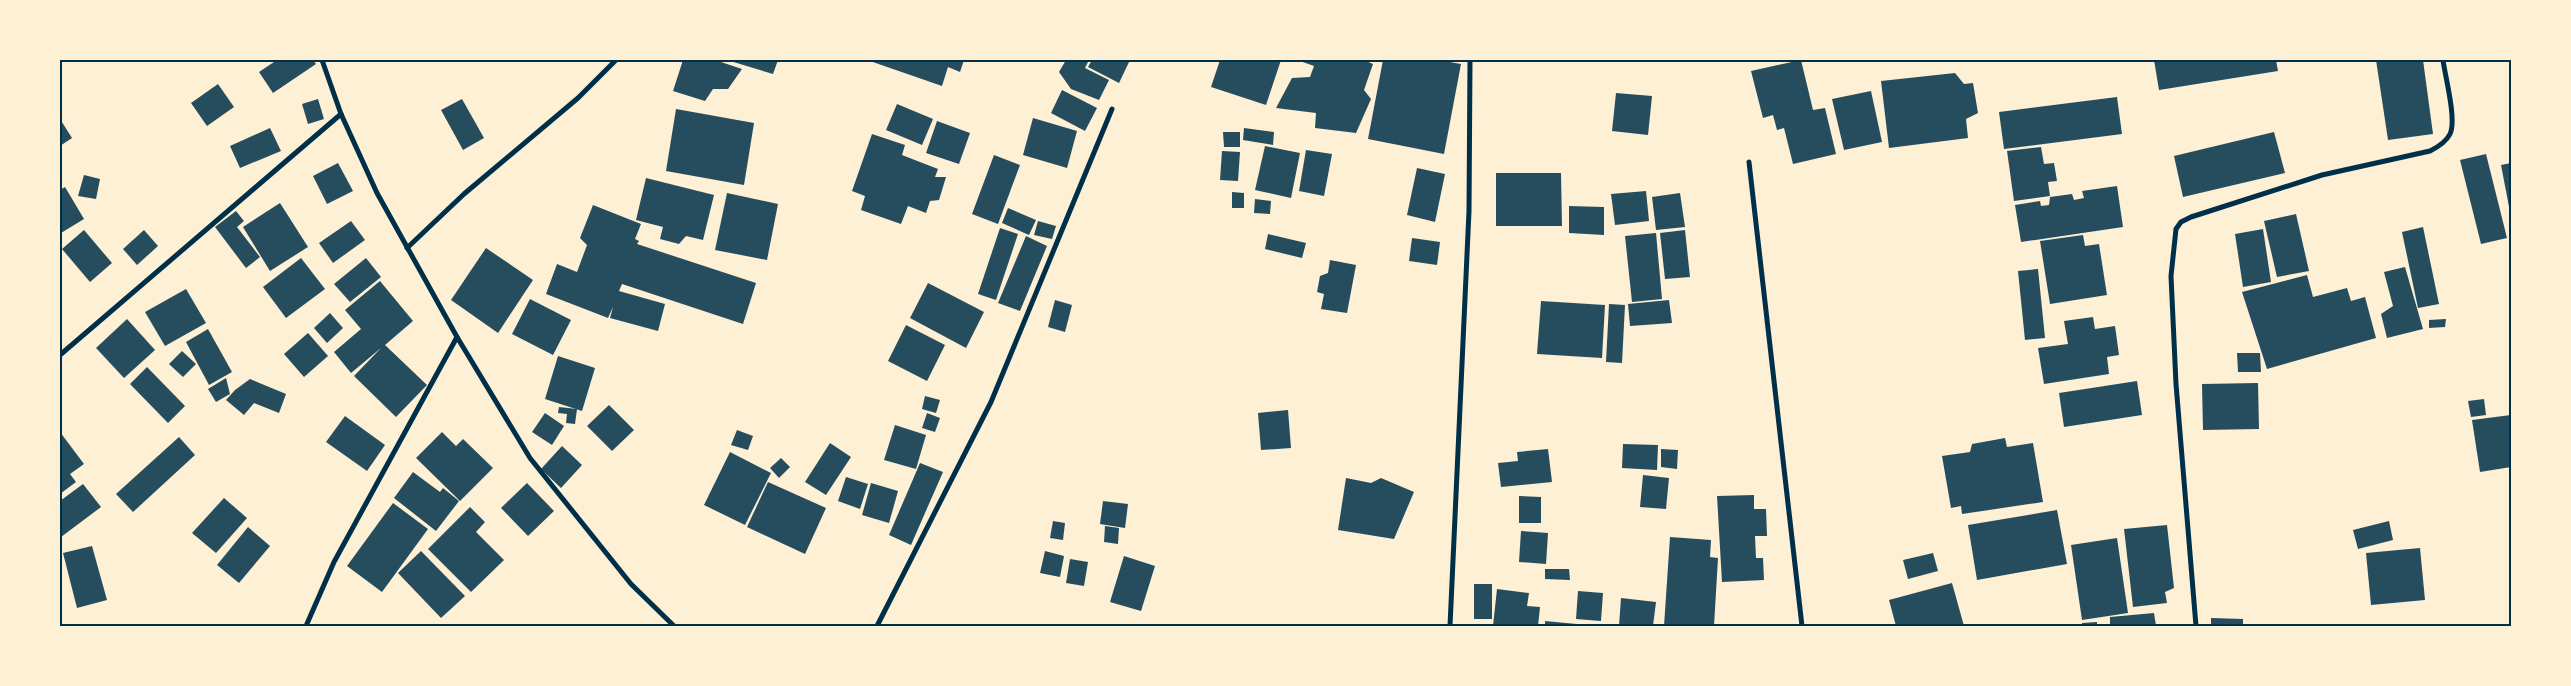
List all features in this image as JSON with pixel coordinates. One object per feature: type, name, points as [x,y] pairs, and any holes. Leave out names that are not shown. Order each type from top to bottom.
[{"type":"street","points":[[322,60],[342,114],[377,192],[457,337],[530,458],[631,584],[674,626]]},
{"type":"street","points":[[407,248],[464,194],[578,98],[616,60]]},
{"type":"street","points":[[1450,626],[1469,211],[1470,60]]},
{"type":"street","points":[[2196,626],[2176,384],[2170,276],[2176,229],[2181,222],[2190,218],[2322,175],[2430,151],[2440,146],[2452,131],[2452,119],[2442,60]]},
{"type":"street","points":[[878,626],[991,402],[1112,109]]},
{"type":"street","points":[[60,355],[342,114]]},
{"type":"street","points":[[1748,162],[1802,626]]},
{"type":"street","points":[[306,626],[334,562],[457,337]]},
{"type":"building","points":[[277,60],[313,60],[316,64],[273,93],[259,72]]},
{"type":"building","points":[[683,60],[715,60],[742,69],[728,89],[713,89],[705,101],[673,91]]},
{"type":"building","points":[[727,60],[778,60],[773,74]]},
{"type":"building","points":[[867,60],[964,60],[960,72],[948,67],[942,86]]},
{"type":"building","points":[[1066,60],[1089,60],[1085,68],[1109,80],[1099,100],[1071,89],[1059,72]]},
{"type":"building","points":[[1092,60],[1130,60],[1119,83],[1088,67]]},
{"type":"building","points":[[1220,60],[1281,60],[1266,105],[1211,87]]},
{"type":"building","points":[[1297,60],[1364,60],[1373,64],[1364,90],[1371,99],[1356,133],[1315,128],[1316,113],[1276,108],[1292,78],[1310,77],[1314,66]]},
{"type":"building","points":[[1383,60],[1439,60],[1461,64],[1444,154],[1368,139]]},
{"type":"building","points":[[1801,60],[1813,110],[1825,108],[1836,154],[1793,164],[1784,128],[1777,130],[1773,115],[1763,118],[1751,71]]},
{"type":"building","points":[[2154,60],[2276,60],[2278,71],[2159,90]]},
{"type":"building","points":[[2376,60],[2423,60],[2433,134],[2388,140]]},
{"type":"building","points":[[1955,73],[1964,84],[1973,83],[1978,113],[1966,119],[1968,138],[1889,148],[1881,81]]},
{"type":"building","points":[[218,84],[234,107],[207,126],[191,103]]},
{"type":"building","points":[[1062,90],[1097,108],[1085,131],[1051,113]]},
{"type":"building","points":[[1871,91],[1882,142],[1844,150],[1832,99]]},
{"type":"building","points":[[1616,93],[1652,96],[1648,135],[1612,131]]},
{"type":"building","points":[[2117,97],[2122,134],[2004,149],[1999,112]]},
{"type":"building","points":[[318,99],[324,119],[308,124],[302,104]]},
{"type":"building","points":[[462,99],[484,138],[463,150],[441,110]]},
{"type":"building","points":[[897,104],[933,119],[922,145],[886,130]]},
{"type":"building","points":[[676,109],[754,123],[744,185],[666,171]]},
{"type":"building","points":[[1033,118],[1077,131],[1067,168],[1023,155]]},
{"type":"building","points":[[60,119],[72,138],[60,146]]},
{"type":"building","points":[[937,121],[970,133],[959,164],[926,153]]},
{"type":"building","points":[[270,128],[281,151],[240,168],[230,146]]},
{"type":"building","points":[[1244,128],[1274,132],[1273,145],[1243,140]]},
{"type":"building","points":[[1223,132],[1240,132],[1240,147],[1224,147]]},
{"type":"building","points":[[2274,132],[2285,173],[2183,197],[2174,156]]},
{"type":"building","points":[[872,134],[905,145],[902,155],[938,169],[935,177],[946,177],[939,200],[930,201],[926,213],[908,206],[901,224],[861,210],[865,196],[852,191]]},
{"type":"building","points":[[1265,146],[1300,153],[1291,198],[1255,190]]},
{"type":"building","points":[[2041,147],[2044,164],[2054,163],[2057,181],[2048,182],[2050,196],[2014,201],[2007,151]]},
{"type":"building","points":[[1306,150],[1332,154],[1324,196],[1299,191]]},
{"type":"building","points":[[1222,151],[1240,152],[1238,181],[1220,180]]},
{"type":"building","points":[[2486,154],[2507,238],[2481,244],[2460,160]]},
{"type":"building","points":[[994,155],[1020,165],[998,224],[972,214]]},
{"type":"building","points":[[338,163],[353,191],[327,204],[313,176]]},
{"type":"building","points":[[2511,163],[2511,212],[2510,212],[2501,165]]},
{"type":"building","points":[[1417,168],[1445,174],[1435,222],[1407,215]]},
{"type":"building","points":[[1496,173],[1561,173],[1562,226],[1496,226]]},
{"type":"building","points":[[84,175],[100,179],[96,199],[78,196]]},
{"type":"building","points":[[646,178],[714,195],[703,240],[686,236],[679,244],[660,239],[663,227],[636,220]]},
{"type":"building","points":[[2117,186],[2123,227],[2021,242],[2015,205],[2040,201],[2041,206],[2049,205],[2050,197],[2072,194],[2074,200],[2084,198],[2082,191]]},
{"type":"building","points":[[65,187],[84,219],[61,233],[60,190]]},
{"type":"building","points":[[1646,191],[1649,221],[1615,225],[1611,194]]},
{"type":"building","points":[[1232,192],[1244,193],[1244,208],[1232,208]]},
{"type":"building","points":[[727,193],[778,204],[767,260],[715,250]]},
{"type":"building","points":[[1680,193],[1685,227],[1656,230],[1652,197]]},
{"type":"building","points":[[1255,199],[1271,201],[1270,214],[1254,213]]},
{"type":"building","points":[[280,203],[308,247],[270,271],[243,227]]},
{"type":"building","points":[[593,205],[641,224],[635,239],[639,241],[637,244],[756,283],[743,324],[622,284],[619,291],[665,304],[658,331],[610,318],[613,307],[608,318],[546,294],[557,264],[577,272],[587,245],[580,238]]},
{"type":"building","points":[[1569,206],[1604,207],[1604,235],[1569,233]]},
{"type":"building","points":[[1008,208],[1036,220],[1029,235],[1002,223]]},
{"type":"building","points":[[236,211],[244,221],[237,227],[260,257],[246,268],[215,227]]},
{"type":"building","points":[[2296,214],[2309,271],[2277,277],[2264,221]]},
{"type":"building","points":[[351,221],[365,240],[333,263],[319,243]]},
{"type":"building","points":[[1038,221],[1056,226],[1052,239],[1034,235]]},
{"type":"building","points":[[2423,227],[2439,304],[2418,308],[2402,232]]},
{"type":"building","points":[[1000,228],[1018,234],[996,300],[978,294]]},
{"type":"building","points":[[2263,229],[2271,282],[2243,287],[2235,234]]},
{"type":"building","points":[[84,230],[112,263],[90,282],[62,249]]},
{"type":"building","points":[[144,230],[158,246],[137,265],[123,249]]},
{"type":"building","points":[[1685,230],[1690,277],[1665,279],[1660,233]]},
{"type":"building","points":[[1656,233],[1662,299],[1632,302],[1625,236]]},
{"type":"building","points":[[1268,234],[1306,243],[1302,258],[1265,249]]},
{"type":"building","points":[[2083,235],[2085,246],[2099,244],[2107,295],[2050,304],[2040,241]]},
{"type":"building","points":[[1026,236],[1047,246],[1020,311],[998,303]]},
{"type":"building","points":[[1412,238],[1440,242],[1437,265],[1409,261]]},
{"type":"building","points":[[486,248],[533,280],[498,333],[451,300]]},
{"type":"building","points":[[301,258],[325,289],[286,318],[263,287]]},
{"type":"building","points":[[366,258],[381,277],[350,302],[334,284]]},
{"type":"building","points":[[1330,260],[1356,265],[1347,313],[1321,309],[1324,294],[1317,292],[1320,276],[1328,273]]},
{"type":"building","points":[[2405,267],[2423,329],[2387,338],[2381,314],[2393,306],[2384,272]]},
{"type":"building","points":[[2038,269],[2045,338],[2025,340],[2018,271]]},
{"type":"building","points":[[2307,275],[2313,297],[2347,288],[2351,301],[2365,297],[2376,338],[2267,369],[2242,292]]},
{"type":"building","points":[[380,281],[413,321],[385,345],[427,385],[396,417],[354,376],[381,348],[351,373],[334,352],[361,329],[345,310]]},
{"type":"building","points":[[928,283],[984,312],[966,348],[910,318]]},
{"type":"building","points":[[186,289],[206,323],[165,346],[145,312]]},
{"type":"building","points":[[530,299],[571,320],[553,355],[512,334]]},
{"type":"building","points":[[1055,300],[1072,305],[1065,332],[1048,327]]},
{"type":"building","points":[[1669,300],[1672,323],[1630,326],[1628,304]]},
{"type":"building","points":[[1541,301],[1605,305],[1602,358],[1537,354]]},
{"type":"building","points":[[1609,304],[1625,305],[1622,363],[1606,362]]},
{"type":"building","points":[[330,313],[343,328],[327,343],[314,328]]},
{"type":"building","points":[[2093,317],[2095,329],[2115,326],[2119,355],[2107,357],[2109,374],[2044,384],[2038,348],[2068,344],[2064,321]]},
{"type":"building","points":[[127,319],[155,350],[124,378],[96,348]]},
{"type":"building","points":[[2446,319],[2445,327],[2429,328],[2429,320]]},
{"type":"building","points":[[906,325],[945,345],[927,381],[888,361]]},
{"type":"building","points":[[208,329],[232,372],[209,385],[186,342]]},
{"type":"building","points":[[308,333],[328,356],[304,377],[284,354]]},
{"type":"building","points":[[182,351],[196,364],[183,377],[169,364]]},
{"type":"building","points":[[2237,353],[2260,353],[2261,372],[2238,372]]},
{"type":"building","points":[[558,356],[595,368],[582,411],[545,399]]},
{"type":"building","points":[[147,367],[185,406],[168,423],[130,384]]},
{"type":"building","points":[[226,378],[230,394],[216,402],[208,389]]},
{"type":"building","points":[[250,379],[286,394],[279,413],[254,403],[244,415],[226,400],[235,390]]},
{"type":"building","points":[[2137,381],[2142,415],[2064,427],[2059,393]]},
{"type":"building","points":[[2258,383],[2259,429],[2203,430],[2202,384]]},
{"type":"building","points":[[925,396],[940,400],[936,413],[922,409]]},
{"type":"building","points":[[2484,399],[2486,415],[2471,417],[2468,401]]},
{"type":"building","points":[[609,405],[634,430],[612,451],[587,426]]},
{"type":"building","points":[[559,407],[577,409],[575,424],[566,423],[567,414],[558,413]]},
{"type":"building","points":[[1288,410],[1291,448],[1261,450],[1258,413]]},
{"type":"building","points":[[545,413],[564,426],[552,445],[532,432]]},
{"type":"building","points":[[927,413],[940,418],[935,432],[922,428]]},
{"type":"building","points":[[2511,415],[2511,467],[2480,472],[2472,420]]},
{"type":"building","points":[[345,416],[385,445],[367,471],[326,442]]},
{"type":"building","points":[[895,425],[926,435],[916,469],[884,460]]},
{"type":"building","points":[[737,430],[753,436],[748,450],[731,445]]},
{"type":"building","points":[[60,432],[84,464],[70,474],[76,482],[60,494]]},
{"type":"building","points":[[442,432],[456,446],[463,439],[493,468],[460,501],[416,458]]},
{"type":"building","points":[[179,437],[195,455],[133,512],[116,494]]},
{"type":"building","points":[[2005,438],[2007,447],[2033,443],[2043,502],[1962,514],[1961,506],[1951,508],[1942,456],[1970,452],[1972,444]]},
{"type":"building","points":[[830,443],[851,457],[826,495],[805,482]]},
{"type":"building","points":[[1623,444],[1658,445],[1657,470],[1622,468]]},
{"type":"building","points":[[562,446],[582,465],[561,488],[541,469]]},
{"type":"building","points":[[1548,449],[1552,482],[1501,487],[1498,463],[1518,461],[1517,452]]},
{"type":"building","points":[[1661,449],[1678,450],[1677,469],[1661,467]]},
{"type":"building","points":[[730,452],[771,473],[745,525],[704,505]]},
{"type":"building","points":[[781,458],[790,467],[779,478],[770,468]]},
{"type":"building","points":[[920,463],[943,472],[911,545],[889,535]]},
{"type":"building","points":[[413,472],[440,492],[443,488],[459,501],[436,531],[394,498]]},
{"type":"building","points":[[1643,475],[1669,478],[1666,509],[1640,507]]},
{"type":"building","points":[[846,477],[868,484],[860,509],[838,501]]},
{"type":"building","points":[[1346,478],[1371,483],[1381,478],[1414,492],[1394,539],[1338,530]]},
{"type":"building","points":[[768,482],[826,508],[805,554],[747,527]]},
{"type":"building","points":[[527,483],[554,511],[528,536],[501,508]]},
{"type":"building","points":[[871,483],[898,491],[889,523],[862,515]]},
{"type":"building","points":[[83,484],[101,507],[61,537],[60,501]]},
{"type":"building","points":[[1754,495],[1754,509],[1766,509],[1767,536],[1755,536],[1756,558],[1763,558],[1764,580],[1722,582],[1717,496]]},
{"type":"building","points":[[1519,496],[1541,497],[1541,523],[1519,523]]},
{"type":"building","points":[[224,498],[247,518],[216,553],[192,533]]},
{"type":"building","points":[[1103,501],[1128,504],[1125,528],[1100,524]]},
{"type":"building","points":[[393,503],[428,529],[382,592],[347,566]]},
{"type":"building","points":[[470,507],[485,522],[476,532],[504,560],[471,592],[428,549]]},
{"type":"building","points":[[2057,510],[2067,564],[1977,580],[1968,525]]},
{"type":"building","points":[[1053,521],[1065,523],[1063,540],[1050,538]]},
{"type":"building","points":[[2389,521],[2393,540],[2358,549],[2353,530]]},
{"type":"building","points":[[2167,525],[2174,588],[2165,592],[2167,603],[2133,607],[2124,529]]},
{"type":"building","points":[[1105,526],[1119,528],[1118,544],[1104,542]]},
{"type":"building","points":[[248,527],[270,546],[239,583],[217,565]]},
{"type":"building","points":[[1521,531],[1548,533],[1546,564],[1519,562]]},
{"type":"building","points":[[1670,537],[1711,540],[1710,557],[1718,558],[1714,626],[1664,626]]},
{"type":"building","points":[[2117,538],[2128,613],[2082,620],[2071,545]]},
{"type":"building","points":[[92,546],[107,600],[77,608],[63,553]]},
{"type":"building","points":[[2420,548],[2425,600],[2371,605],[2366,553]]},
{"type":"building","points":[[421,551],[465,596],[441,618],[398,573]]},
{"type":"building","points":[[1045,551],[1064,556],[1060,577],[1040,573]]},
{"type":"building","points":[[1933,553],[1938,571],[1908,579],[1903,560]]},
{"type":"building","points":[[1124,556],[1155,566],[1141,611],[1110,602]]},
{"type":"building","points":[[1070,559],[1088,562],[1084,586],[1066,583]]},
{"type":"building","points":[[1545,569],[1569,569],[1570,580],[1545,579]]},
{"type":"building","points":[[1952,583],[1964,626],[1896,626],[1889,600]]},
{"type":"building","points":[[1474,584],[1492,584],[1492,619],[1474,619]]},
{"type":"building","points":[[1497,589],[1529,593],[1527,606],[1540,607],[1538,626],[1493,626]]},
{"type":"building","points":[[1578,591],[1603,593],[1601,621],[1576,619]]},
{"type":"building","points":[[1621,598],[1656,602],[1653,626],[1619,626]]},
{"type":"building","points":[[2154,613],[2156,626],[2110,626],[2110,617]]},
{"type":"building","points":[[2211,618],[2243,619],[2243,626],[2211,626]]},
{"type":"building","points":[[1545,621],[1587,625],[1545,626]]},
{"type":"building","points":[[2097,622],[2097,626],[2082,626],[2082,623]]}]
